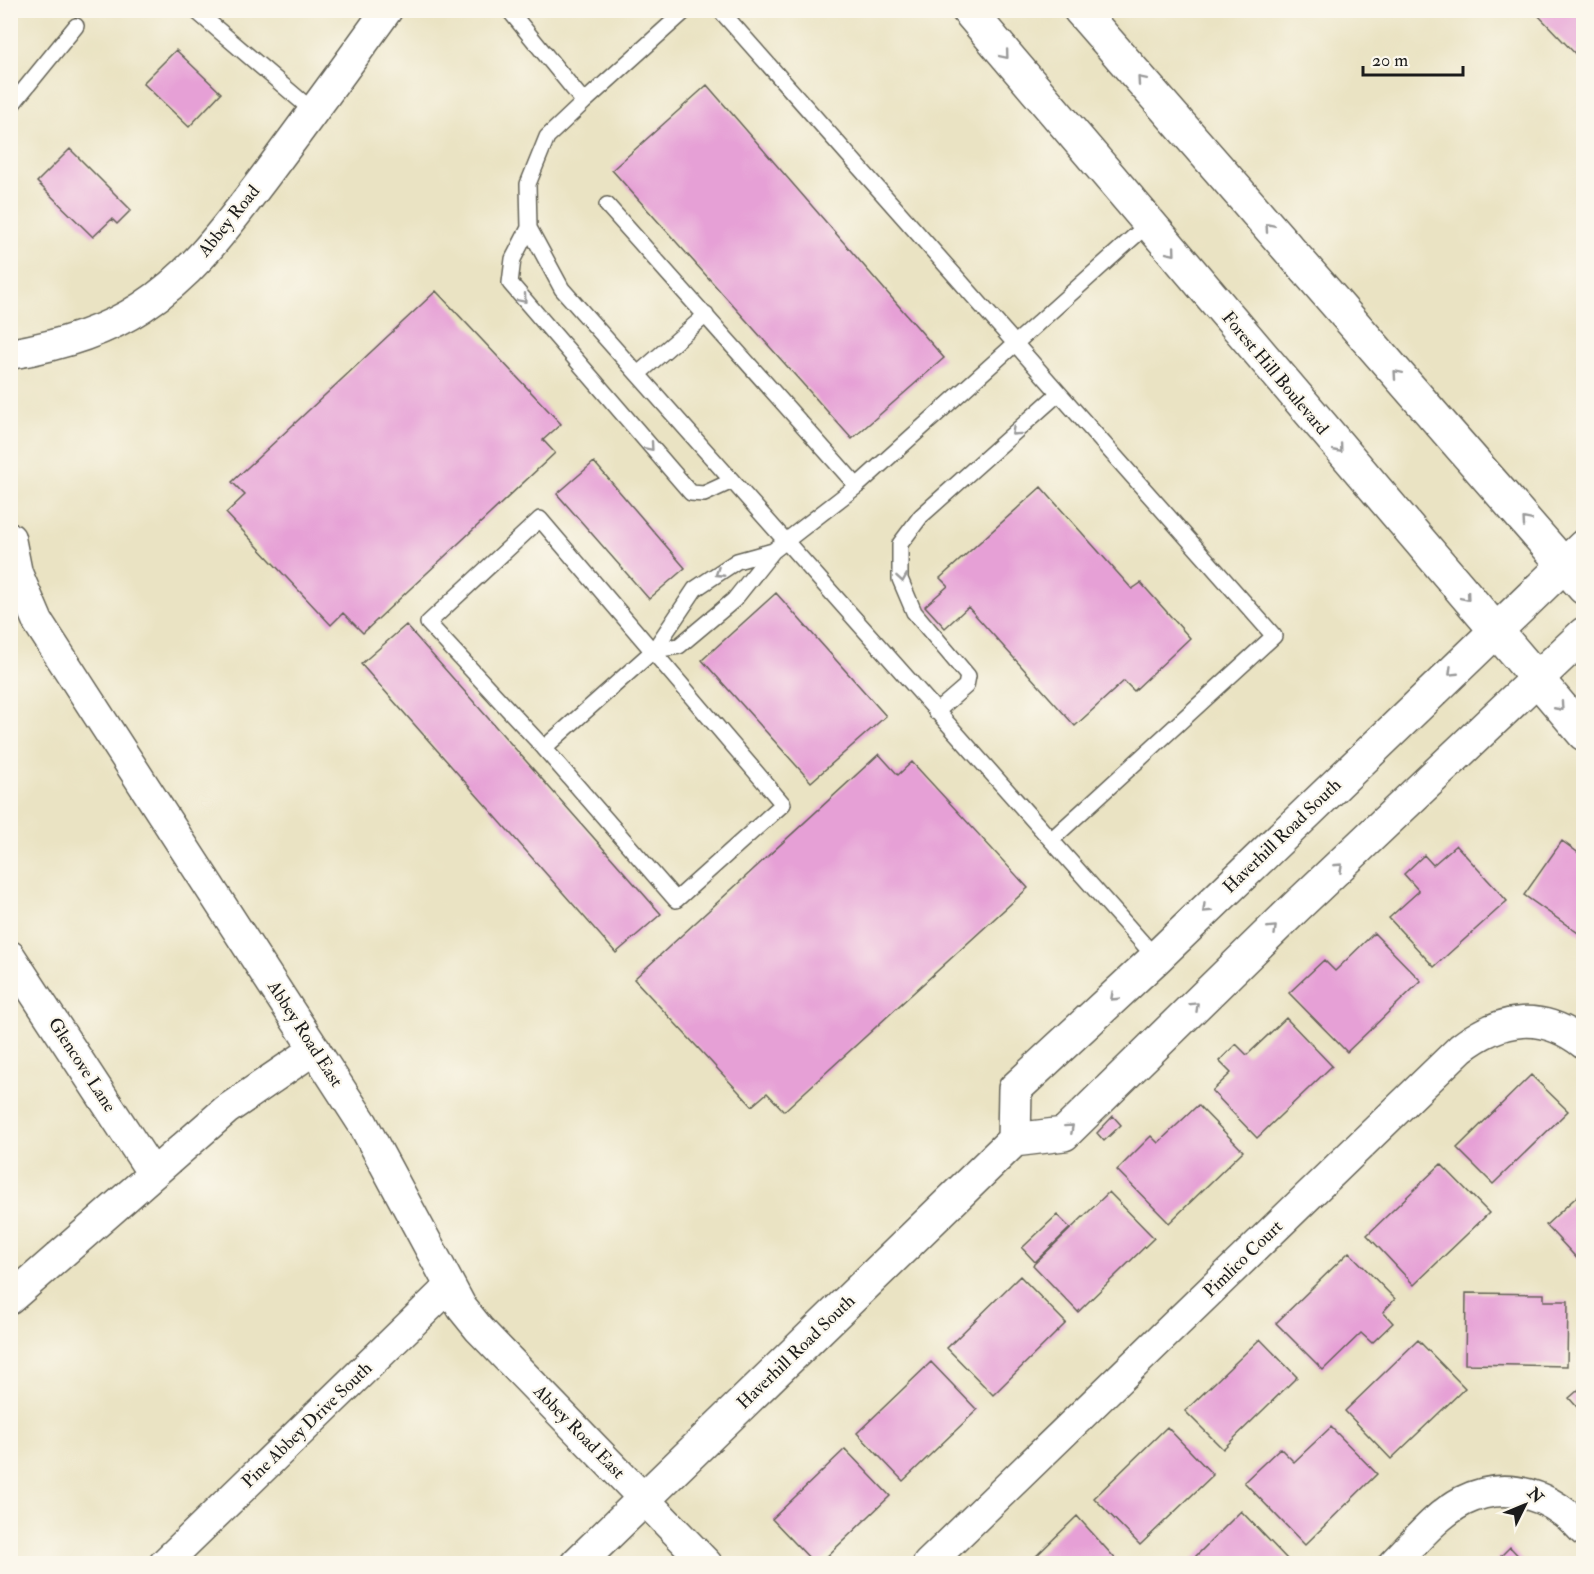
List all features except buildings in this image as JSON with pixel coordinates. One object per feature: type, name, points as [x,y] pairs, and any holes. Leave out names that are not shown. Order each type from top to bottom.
[{"type":"street","name":"Abbey Road","points":[[10,354],[45,348],[97,331],[141,308],[181,278],[214,243],[314,112],[387,10]]},
{"type":"street","name":"Forest Hill Boulevard","points":[[968,10],[1494,631],[1584,734]]},
{"type":"street","points":[[1080,10],[1577,566]]},
{"type":"street","name":"Abbey Road East","points":[[10,538],[17,573],[38,622],[363,1124],[450,1286],[479,1329],[707,1563]]},
{"type":"street","name":"Haverhill Road South","points":[[577,1563],[1014,1140],[1015,1089],[1156,958],[1494,631],[1577,566]]},
{"type":"street","points":[[1014,1140],[1064,1134],[1305,899],[1584,634]]},
{"type":"street","name":"Glencove Lane","points":[[10,956],[153,1174]]},
{"type":"street","name":"Pimlico Court","points":[[928,1563],[1461,1048],[1480,1033],[1502,1024],[1526,1022],[1549,1024],[1571,1034],[1584,1044]]},
{"type":"street","points":[[10,1299],[226,1110],[315,1049]]},
{"type":"street","name":"Pine Abbey Drive South","points":[[164,1563],[450,1286]]},
{"type":"street","points":[[1393,1563],[1442,1516],[1462,1502],[1484,1493],[1508,1490],[1530,1494],[1553,1503],[1584,1531]]},
{"type":"lane","points":[[195,10],[314,112]]},
{"type":"lane","points":[[509,10],[584,102]]},
{"type":"lane","points":[[686,10],[547,137],[528,184],[529,228],[562,289],[732,481],[779,547],[936,712],[1156,958]]},
{"type":"lane","points":[[720,10],[1274,636],[1051,840]]},
{"type":"lane","points":[[10,107],[76,26]]},
{"type":"lane","points":[[608,205],[857,486]]},
{"type":"lane","points":[[654,650],[679,646],[734,600],[779,547],[857,486],[1148,224]]},
{"type":"lane","points":[[529,228],[513,260],[510,283],[691,493],[704,494],[732,481]]},
{"type":"lane","points":[[638,374],[706,315]]},
{"type":"lane","points":[[936,712],[966,687],[968,676],[914,612],[900,579],[900,544],[921,516],[1059,393]]},
{"type":"lane","points":[[540,519],[654,650],[783,804],[676,900],[544,748],[428,623],[540,519]]},
{"type":"lane","points":[[544,748],[654,650],[694,589],[737,561],[779,547]]}]
